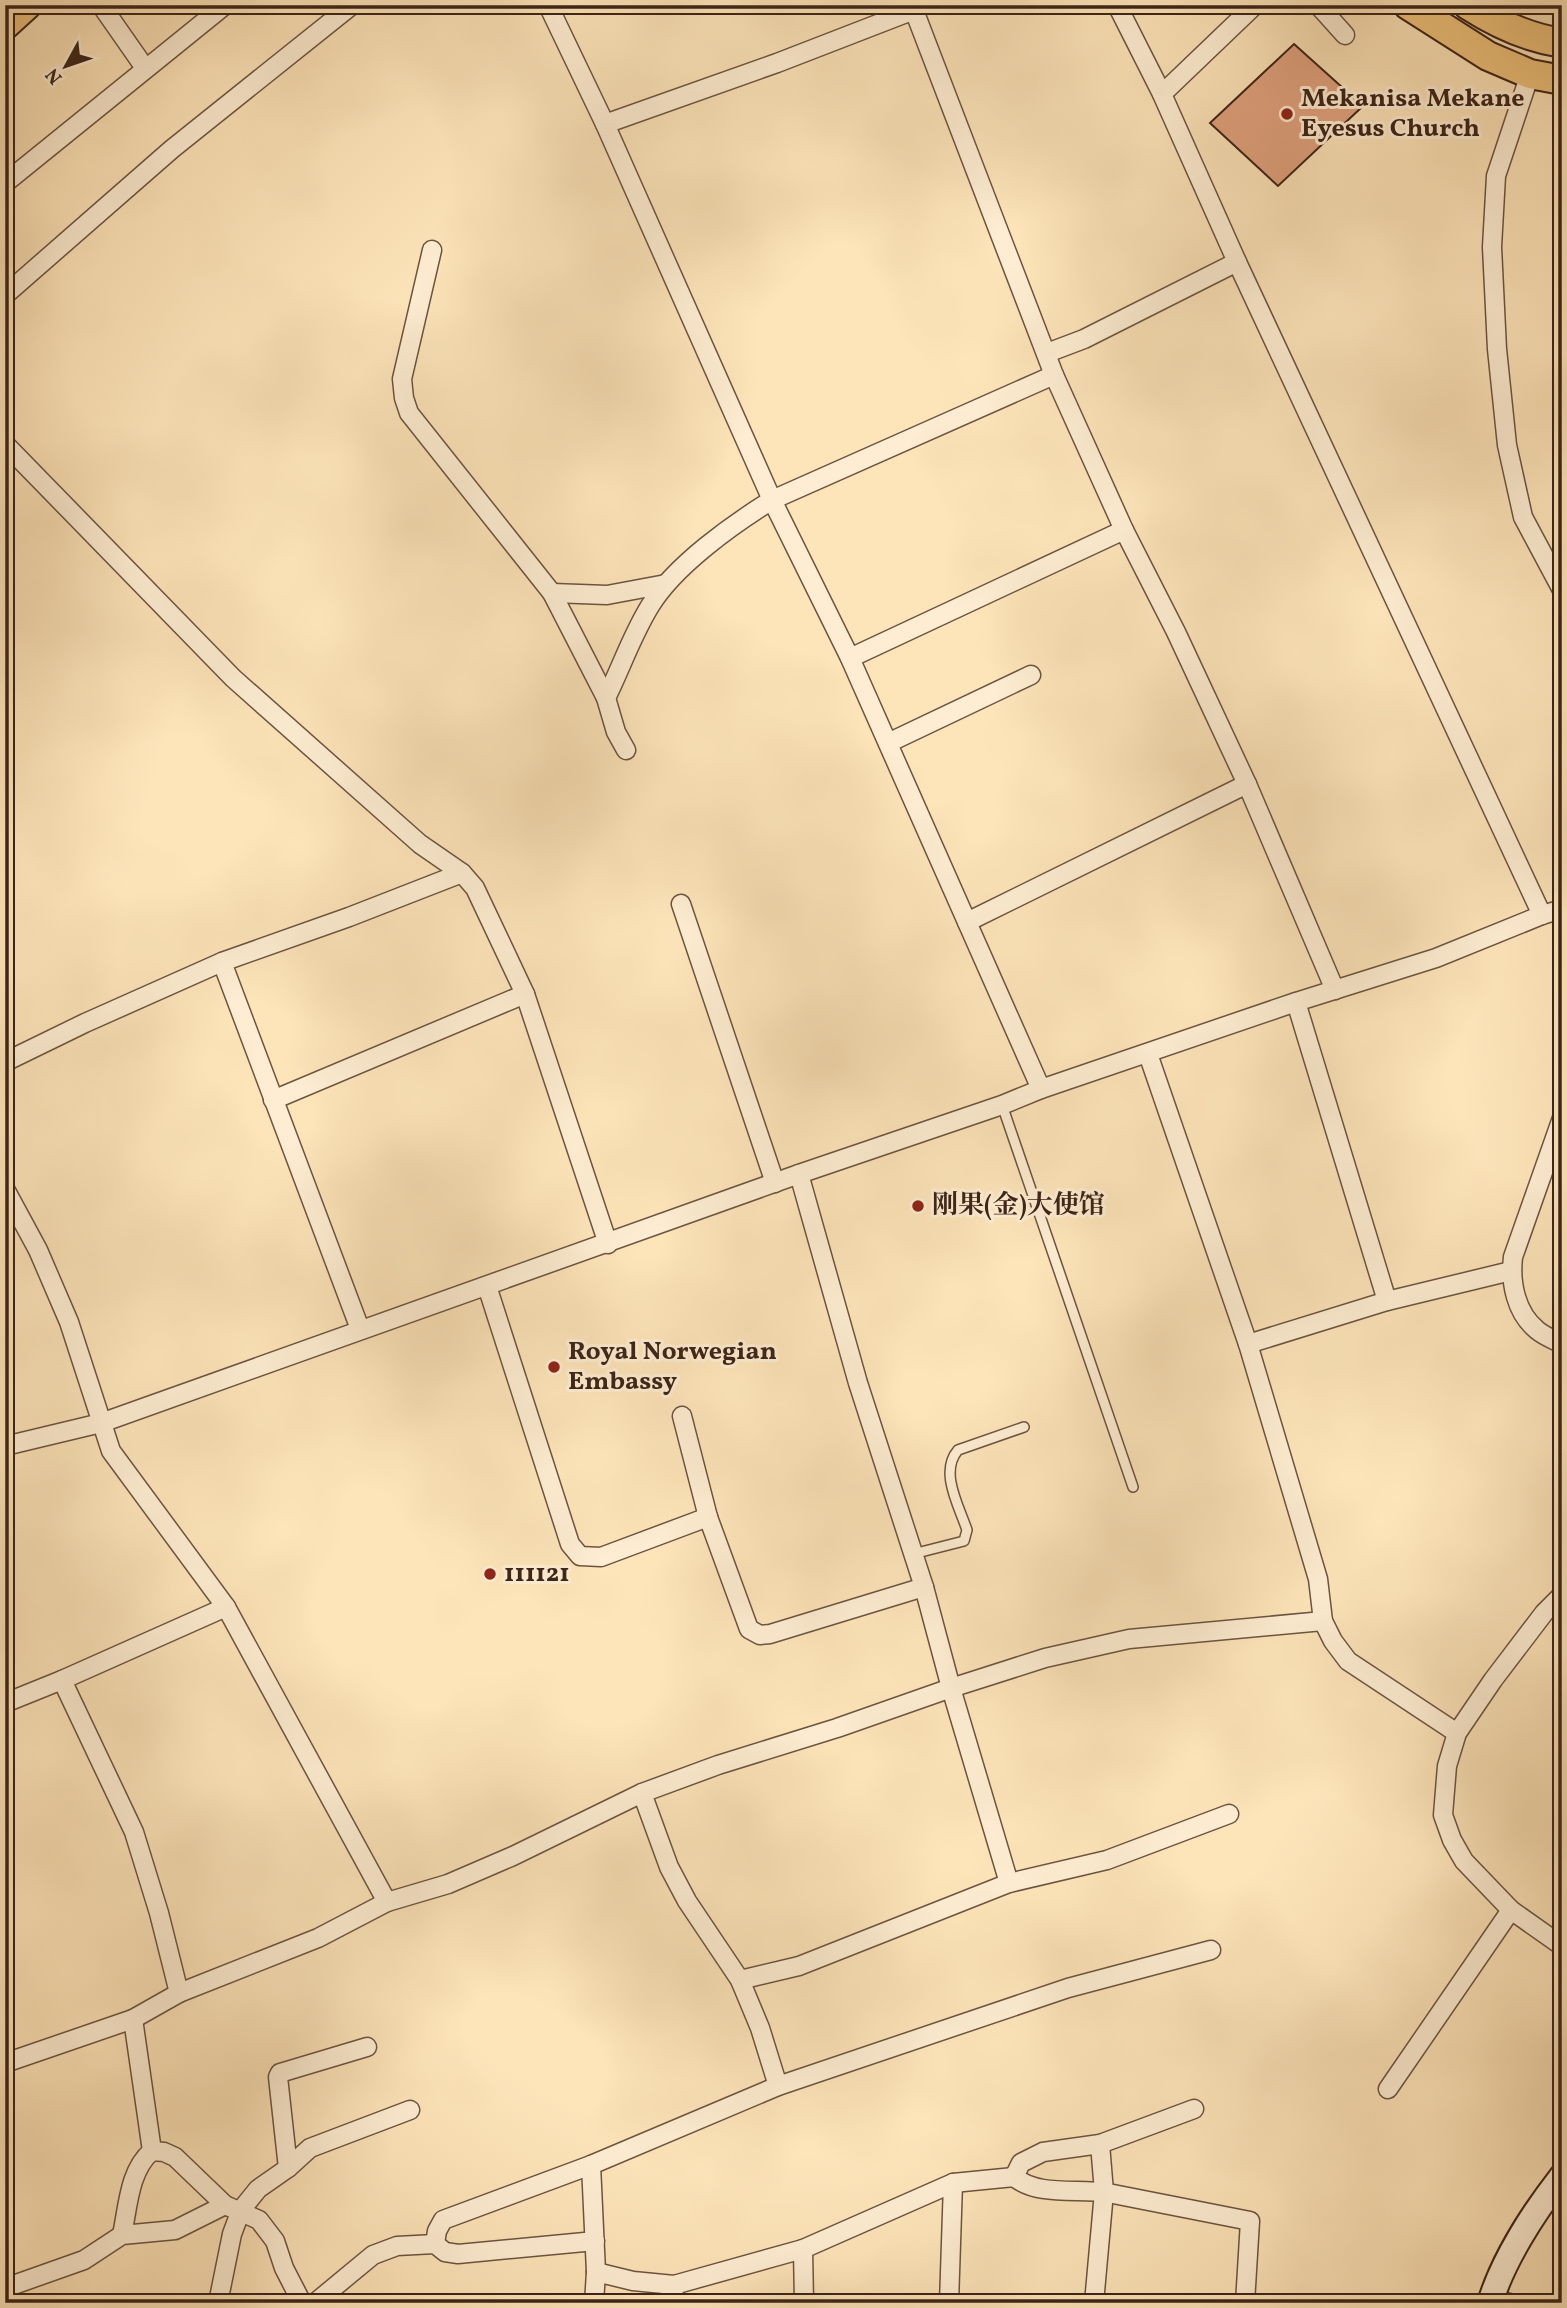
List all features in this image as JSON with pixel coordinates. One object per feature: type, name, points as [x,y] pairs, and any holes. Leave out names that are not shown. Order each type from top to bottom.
[{"type":"main road","points":[[5,25],[27,5]]},
{"type":"main road","points":[[1408,5],[1488,56],[1530,74],[1562,80]]},
{"type":"main road","points":[[1468,5],[1492,21],[1545,40],[1562,43]]},
{"type":"street","points":[[102,5],[145,68]]},
{"type":"street","points":[[5,183],[225,5]]},
{"type":"street","points":[[5,295],[173,149],[352,5]]},
{"type":"street","points":[[548,5],[605,124],[772,500],[850,658],[1041,1089]]},
{"type":"street","points":[[1117,5],[1162,94],[1237,262],[1542,915]]},
{"type":"street","points":[[1162,94],[1255,5]]},
{"type":"street","points":[[1318,5],[1345,35]]},
{"type":"street","points":[[605,124],[777,64],[913,7],[1054,374],[1124,530],[1176,632],[1247,784],[1335,990]]},
{"type":"street","points":[[1530,74],[1496,176],[1492,247],[1497,349],[1507,445],[1523,517],[1562,590]]},
{"type":"street","points":[[432,250],[402,379],[409,413],[552,593],[606,698],[616,732],[626,750]]},
{"type":"street","points":[[1047,353],[1084,339],[1237,262]]},
{"type":"street","points":[[606,698],[642,619],[666,584],[734,523],[772,500],[1054,374]]},
{"type":"street","points":[[5,444],[233,678],[420,844],[462,873],[475,888],[525,994],[608,1244]]},
{"type":"street","points":[[850,658],[1124,530]]},
{"type":"street","points":[[552,593],[607,595],[666,584]]},
{"type":"street","points":[[888,743],[1031,676]]},
{"type":"street","points":[[967,922],[1247,784]]},
{"type":"street","points":[[5,1062],[222,962],[349,918],[462,873]]},
{"type":"street","points":[[681,904],[775,1183]]},
{"type":"street","points":[[5,1446],[101,1423],[1041,1089],[1296,1002],[1436,958],[1562,909]]},
{"type":"street","points":[[222,962],[360,1329]]},
{"type":"street","points":[[272,1100],[525,994]]},
{"type":"street","points":[[1296,1002],[1387,1301]]},
{"type":"street","points":[[1148,1054],[1248,1344],[1318,1579],[1324,1621],[1333,1642],[1348,1661],[1457,1732]]},
{"type":"street","points":[[1562,1118],[1513,1257],[1511,1271],[1519,1310],[1537,1331],[1562,1344]]},
{"type":"street","points":[[799,1174],[858,1383],[924,1587],[1009,1883]]},
{"type":"street","points":[[5,1189],[38,1250],[69,1322],[111,1451],[226,1607],[387,1902]]},
{"type":"street","points":[[1248,1344],[1387,1301],[1511,1271]]},
{"type":"street","points":[[487,1286],[570,1544],[580,1556],[601,1557],[708,1517]]},
{"type":"street","points":[[682,1416],[708,1517],[750,1629],[760,1635],[924,1587]]},
{"type":"street","points":[[1562,1595],[1544,1613],[1457,1732],[1447,1766],[1443,1815],[1452,1840],[1464,1861],[1511,1910],[1562,1947]]},
{"type":"street","points":[[5,1703],[226,1607]]},
{"type":"street","points":[[5,2063],[133,2020],[178,1993],[318,1938],[387,1902],[448,1884],[642,1793],[718,1765],[1045,1658],[1129,1639],[1324,1621]]},
{"type":"street","points":[[62,1680],[134,1832],[159,1913],[178,1993]]},
{"type":"street","points":[[642,1793],[669,1867],[687,1901],[740,1980],[760,2028],[778,2086]]},
{"type":"street","points":[[740,1980],[799,1966],[1009,1883],[1107,1860],[1229,1814]]},
{"type":"street","points":[[1388,2089],[1511,1910]]},
{"type":"street","points":[[435,2244],[436,2231],[443,2220],[591,2165],[778,2086],[1068,1988],[1211,1950]]},
{"type":"street","points":[[133,2020],[152,2151]]},
{"type":"street","points":[[288,2168],[278,2077],[280,2073],[367,2047]]},
{"type":"street","points":[[1014,2177],[1021,2163],[1043,2151],[1100,2144],[1194,2109]]},
{"type":"street","points":[[5,2288],[84,2260],[122,2235],[174,2230],[233,2208],[288,2168],[310,2148],[410,2110]]},
{"type":"street","points":[[1094,2303],[1104,2193],[1100,2144]]},
{"type":"street","points":[[122,2235],[137,2169],[152,2151],[164,2152],[175,2157],[233,2208],[259,2220],[275,2241],[284,2268],[302,2303]]},
{"type":"street","points":[[591,2165],[596,2272],[594,2303]]},
{"type":"street","points":[[1497,2302],[1520,2240],[1544,2199],[1562,2176]]},
{"type":"street","points":[[596,2272],[673,2294],[803,2249],[953,2183],[1014,2177],[1024,2185],[1040,2188],[1104,2193],[1250,2221],[1245,2303]]},
{"type":"street","points":[[949,2303],[953,2183]]},
{"type":"street","points":[[218,2303],[232,2234],[233,2208]]},
{"type":"street","points":[[315,2303],[373,2255],[397,2246],[435,2244],[446,2252],[458,2254],[595,2241]]},
{"type":"street","points":[[803,2249],[804,2303]]},
{"type":"lane","points":[[1002,1105],[1133,1487]]},
{"type":"lane","points":[[914,1555],[964,1541],[967,1537],[949,1476],[951,1458],[958,1450],[1024,1427]]},
{"type":"building","name":"Mekanisa Mekane Eyesus Church","points":[[1294,44],[1363,106],[1278,186],[1210,123]]},
{"type":"place","name":"Mekanisa Mekane Eyesus Church","points":[[1287,114]]},
{"type":"place","name":"刚果(金)大使馆","points":[[918,1206]]},
{"type":"place","name":"Royal Norwegian Embassy","points":[[554,1367]]},
{"type":"place","name":"111121","points":[[490,1574]]}]
